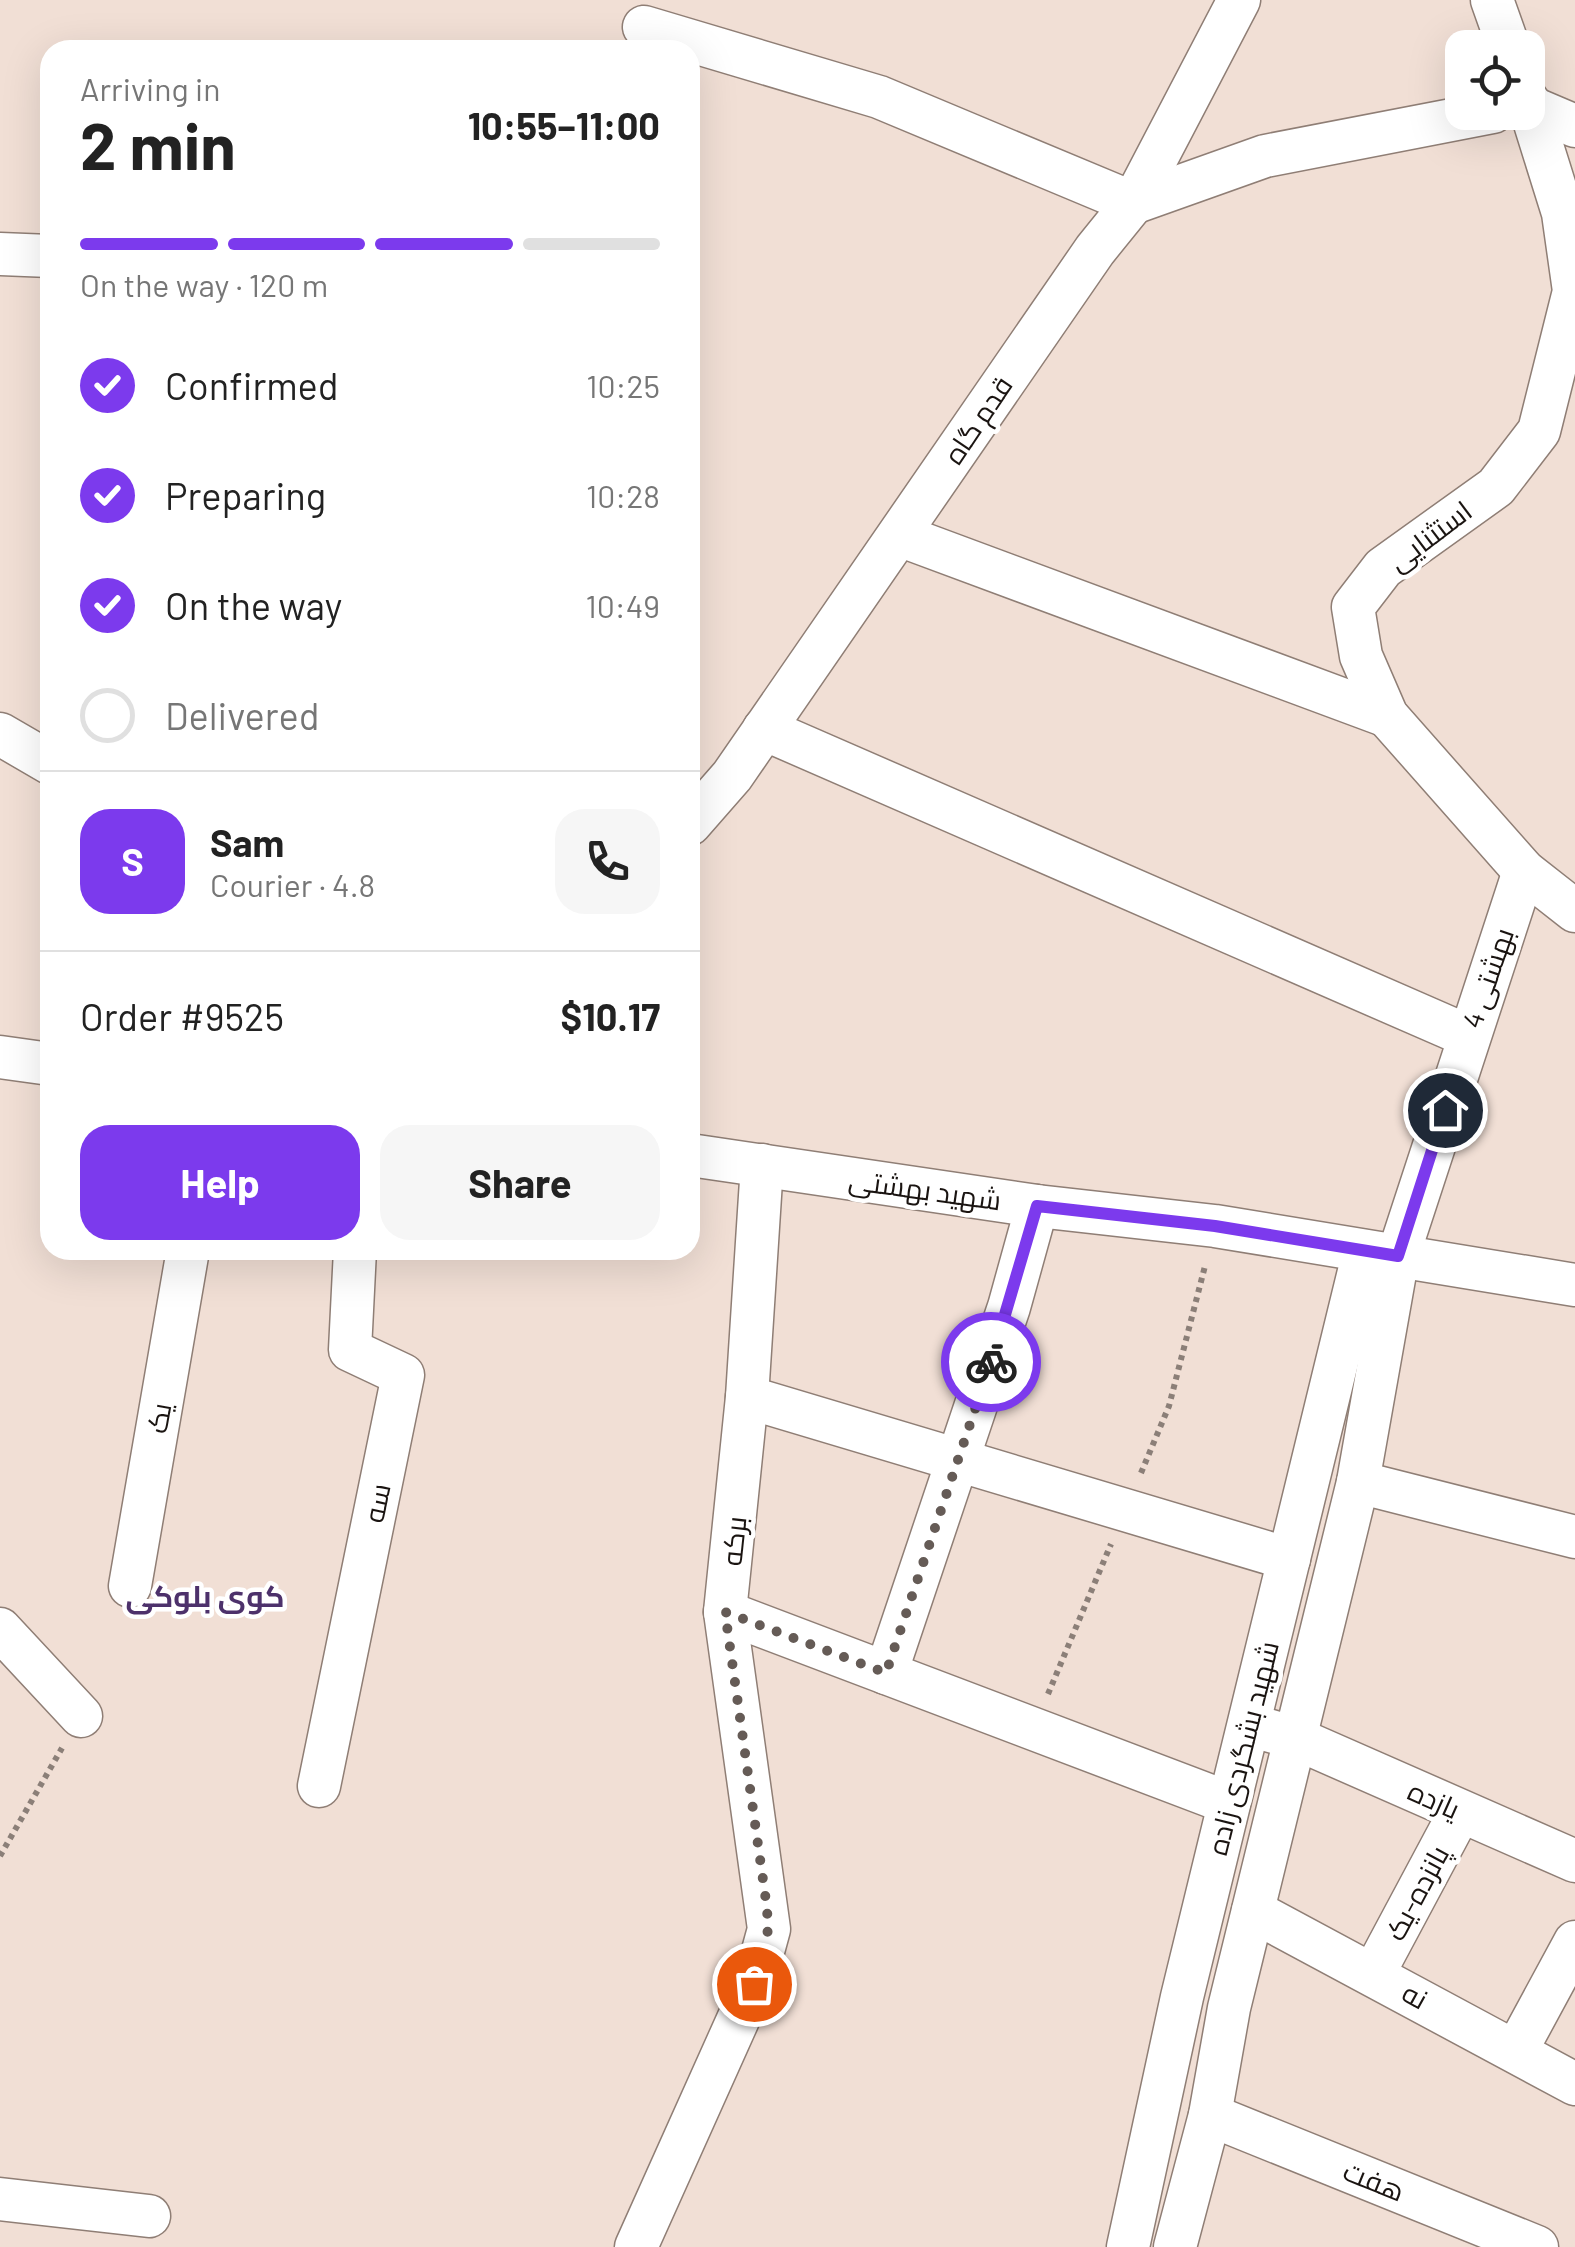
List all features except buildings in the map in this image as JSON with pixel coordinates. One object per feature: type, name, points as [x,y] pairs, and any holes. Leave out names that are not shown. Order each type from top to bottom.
[{"type":"street","name":"قدم گاه","points":[[700,811],[764,729],[1095,250],[1133,203],[1239,0]]},
{"type":"street","points":[[1492,0],[1503,30]]},
{"type":"street","points":[[644,26],[690,40]]},
{"type":"street","points":[[700,43],[879,97],[1133,203],[1265,156],[1445,121]]},
{"type":"street","points":[[1545,115],[1575,126]]},
{"type":"street","name":"استثنایی","points":[[1529,130],[1564,213],[1574,291],[1538,431],[1496,486],[1384,568],[1353,607],[1361,656],[1388,716],[1524,871],[1575,911]]},
{"type":"street","points":[[0,254],[40,256]]},
{"type":"street","points":[[899,535],[1388,716]]},
{"type":"street","points":[[764,729],[1468,1036]]},
{"type":"street","points":[[0,734],[40,757]]},
{"type":"street","name":"بهشتی 4","points":[[1381,1254],[1468,1036],[1524,871]]},
{"type":"street","points":[[0,1057],[40,1063]]},
{"type":"street","name":"شهید بهشتی","points":[[700,1157],[1037,1206],[1215,1226],[1575,1285]]},
{"type":"street","name":"برکه","points":[[636,2247],[754,1984],[768,1930],[725,1612],[747,1397],[762,1166]]},
{"type":"street","points":[[886,1673],[1009,1307],[1037,1206]]},
{"type":"street","name":"شهید بشگردی زاده","points":[[1175,2247],[1210,2115],[1253,1911],[1358,1482],[1381,1254]]},
{"type":"street","name":"شهید بشگردی زاده","points":[[1128,2247],[1289,1559],[1381,1254]]},
{"type":"street","name":"یک","points":[[130,1586],[186,1260]]},
{"type":"street","name":"سه","points":[[319,1786],[404,1375],[350,1350],[354,1260]]},
{"type":"street","points":[[747,1397],[1289,1559]]},
{"type":"street","points":[[1358,1482],[1575,1538]]},
{"type":"street","points":[[725,1612],[1230,1804]]},
{"type":"street","points":[[0,1629],[81,1716]]},
{"type":"street","name":"یازده","points":[[1248,1725],[1294,1738],[1575,1861]]},
{"type":"street","name":"پانزده-یک","points":[[1374,1974],[1460,1812]]},
{"type":"street","name":"نه","points":[[1253,1911],[1575,2084]]},
{"type":"street","points":[[1516,2051],[1575,1942]]},
{"type":"street","name":"هفت","points":[[1210,2115],[1537,2247]]},
{"type":"street","points":[[0,2199],[149,2216]]},
{"type":"path","points":[[0,1856],[81,1716]]},
{"type":"way so far","points":[[754,1984],[768,1930],[767,1908],[725,1612],[886,1673],[991,1362]]},
{"type":"district","name":"کوی بلوکی","points":[[205,1597]]},
{"type":"route","points":[[991,1362],[1037,1206],[1215,1226],[1398,1256],[1445,1110]]}]
